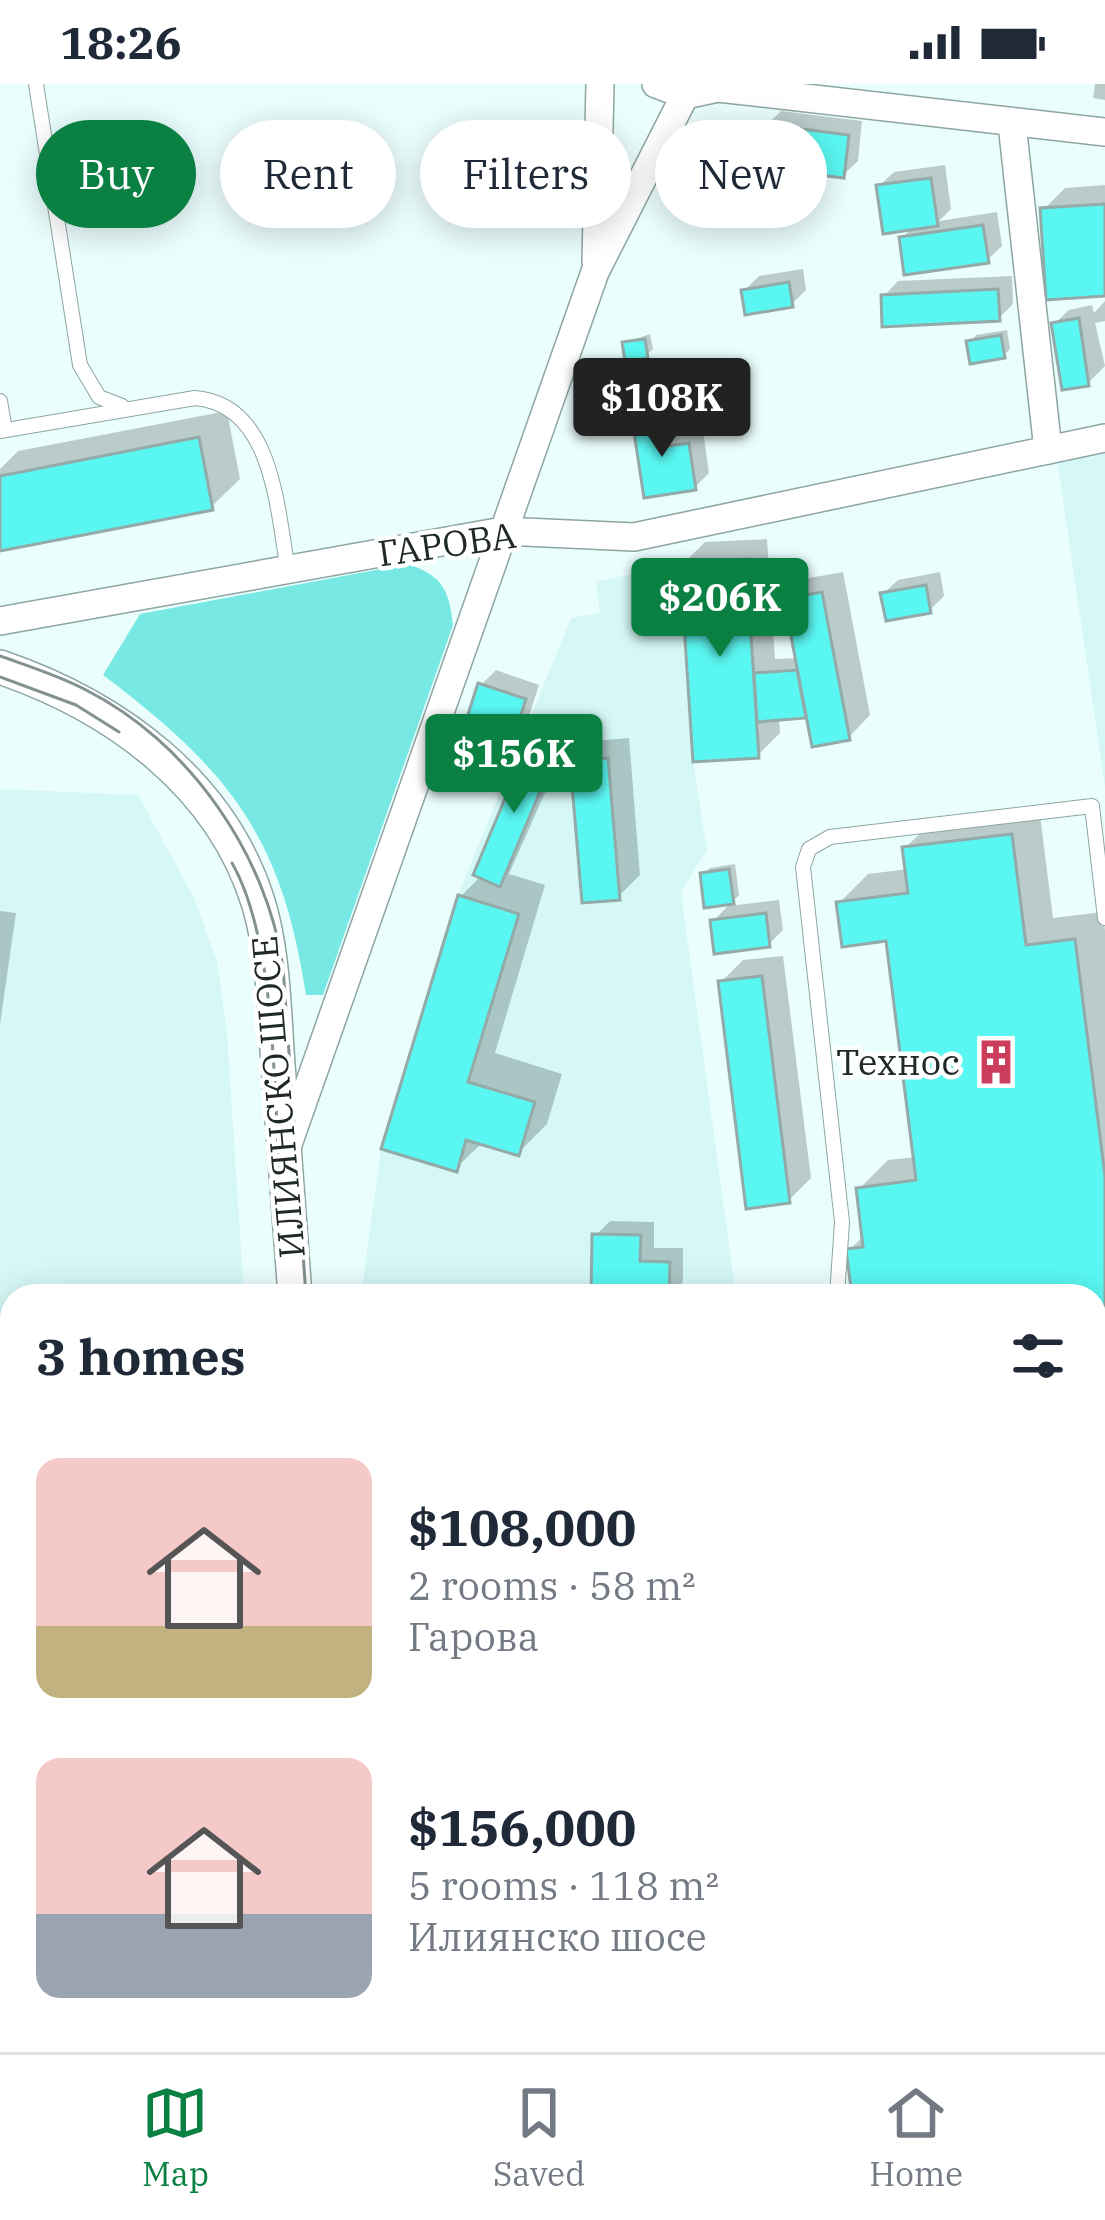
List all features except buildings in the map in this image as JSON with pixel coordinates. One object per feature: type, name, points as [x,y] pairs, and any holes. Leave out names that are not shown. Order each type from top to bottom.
[{"type":"street","points":[[596,272],[600,84]]},
{"type":"street","points":[[656,84],[686,95],[718,88],[1105,132]]},
{"type":"street","points":[[284,1153],[596,272],[686,95]]},
{"type":"street","points":[[1012,124],[1048,450]]},
{"type":"street","name":"ГАРОВА","points":[[0,622],[503,531],[634,537],[1105,438]]},
{"type":"street","name":"ИЛИЯНСКО ШОСЕ","points":[[0,667],[110,715],[175,771],[225,833],[258,902],[266,935],[294,1284]]},
{"type":"lane","points":[[36,84],[84,377],[99,397],[133,407]]},
{"type":"lane","points":[[0,401],[3,431],[133,407],[208,399],[244,417],[253,427],[271,486],[288,570]]},
{"type":"lane","points":[[838,1284],[842,1222],[803,868],[809,849],[830,837],[1092,806],[1105,918]]},
{"type":"shaded area","points":[[1105,450],[1105,787],[1057,459]]},
{"type":"shaded area","points":[[680,563],[693,762],[707,850],[681,892],[734,1284],[363,1284],[381,1149],[458,895],[571,618],[600,613],[596,582]]},
{"type":"shaded area","points":[[408,564],[437,579],[449,602],[453,625],[323,995],[306,995],[282,891],[243,811],[184,743],[103,675],[140,614]]},
{"type":"shaded area","points":[[0,789],[138,795],[195,900],[217,962],[227,1031],[243,1284],[0,1284]]},
{"type":"tram line","points":[[0,656],[86,690],[158,739],[217,806],[241,844],[260,884],[283,967],[305,1284]]},
{"type":"tram line","points":[[0,677],[76,705],[119,732]]},
{"type":"tram line","points":[[232,863],[247,898],[266,984],[281,1211]]},
{"type":"place","name":"Технос","points":[[996,1062]]}]
